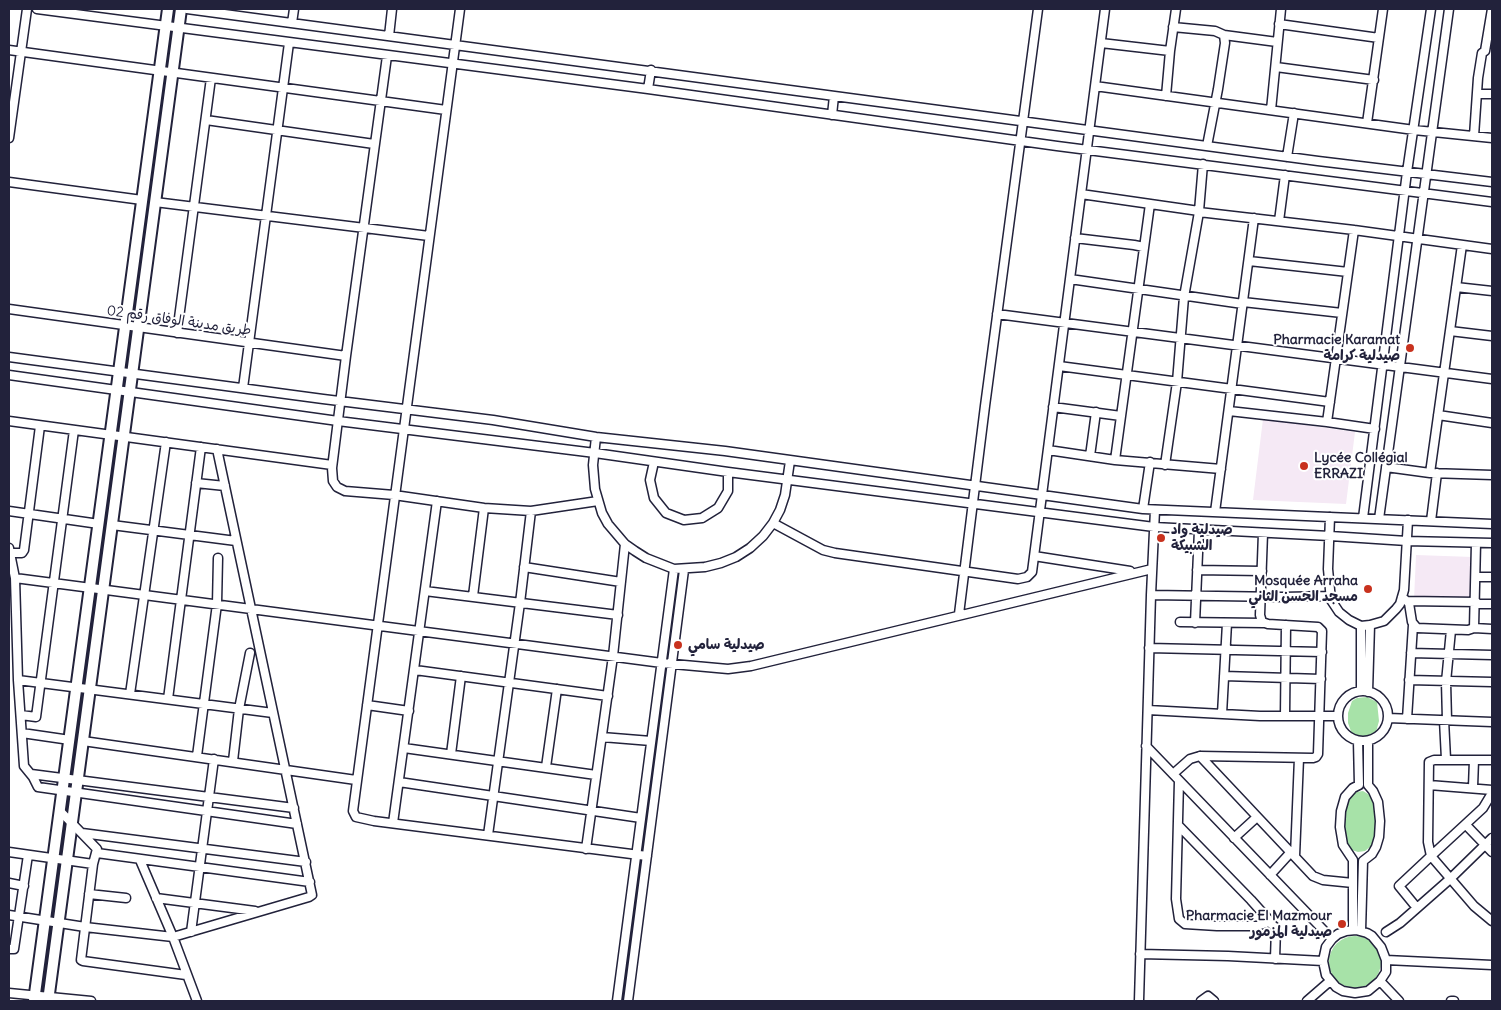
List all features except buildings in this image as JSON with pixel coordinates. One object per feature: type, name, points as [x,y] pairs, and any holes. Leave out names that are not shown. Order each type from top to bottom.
[{"type":"main road","points":[[35,998],[168,9]]},
{"type":"main road","points":[[48,999],[181,9]]},
{"type":"street","points":[[9,138],[27,9]]},
{"type":"street","points":[[37,9],[1492,202]]},
{"type":"street","points":[[188,9],[1287,157],[1492,182]]},
{"type":"street","points":[[292,23],[294,9]]},
{"type":"street","points":[[389,36],[392,9]]},
{"type":"street","points":[[460,9],[353,808],[355,816],[393,823],[647,856]]},
{"type":"street","points":[[959,614],[1038,9]]},
{"type":"street","points":[[773,523],[828,552],[1024,578],[1032,572],[1105,9]]},
{"type":"street","points":[[1166,96],[1174,9]]},
{"type":"street","points":[[1271,110],[1276,67],[1276,42],[1281,9]]},
{"type":"street","points":[[1367,123],[1383,9]]},
{"type":"street","points":[[1363,518],[1406,192],[1407,172],[1431,9]]},
{"type":"street","points":[[1379,519],[1448,9]]},
{"type":"street","points":[[1474,136],[1478,78],[1482,53],[1489,51],[1492,9]]},
{"type":"street","points":[[1278,24],[1379,38]]},
{"type":"street","points":[[1173,27],[1215,31],[1224,35],[1276,42]]},
{"type":"street","points":[[1207,146],[1225,43],[1224,35]]},
{"type":"street","points":[[243,388],[289,43]]},
{"type":"street","points":[[1101,43],[1170,51]]},
{"type":"street","points":[[9,50],[446,110]]},
{"type":"street","points":[[387,56],[346,356],[332,465],[332,481],[340,489],[484,508],[530,511],[598,501]]},
{"type":"street","points":[[1276,67],[1374,80]]},
{"type":"street","points":[[648,90],[651,70]]},
{"type":"street","points":[[176,334],[211,78]]},
{"type":"street","points":[[1095,86],[1414,130],[1492,138]]},
{"type":"street","points":[[1478,94],[1492,94]]},
{"type":"street","points":[[832,115],[834,96]]},
{"type":"street","points":[[1287,157],[1294,113]]},
{"type":"street","points":[[206,120],[277,132],[374,144]]},
{"type":"street","points":[[1165,465],[1182,338],[1181,319],[1199,211],[1204,164]]},
{"type":"street","points":[[1279,220],[1285,175]]},
{"type":"street","points":[[9,182],[142,200]]},
{"type":"street","points":[[1081,194],[1492,249]]},
{"type":"street","points":[[155,202],[429,236]]},
{"type":"street","points":[[1115,460],[1150,204]]},
{"type":"street","points":[[1215,512],[1254,218]]},
{"type":"street","points":[[1327,422],[1354,230]]},
{"type":"street","points":[[1075,238],[1144,247]]},
{"type":"street","points":[[1431,521],[1438,415],[1462,245]]},
{"type":"street","points":[[1249,261],[1348,272]]},
{"type":"street","points":[[1070,279],[1184,296],[1342,314]]},
{"type":"street","points":[[1456,287],[1492,291]]},
{"type":"street","name":"طريق مدينة الوفاق رقم 02","points":[[9,309],[176,334],[346,356]]},
{"type":"street","points":[[997,314],[1492,379]]},
{"type":"street","points":[[1450,331],[1492,336]]},
{"type":"street","points":[[9,357],[493,420],[596,437],[725,451],[1143,509],[1492,524]]},
{"type":"street","points":[[1058,366],[1330,402]]},
{"type":"street","points":[[9,374],[1039,514],[1199,530],[1407,541],[1492,543]]},
{"type":"street","points":[[1053,407],[1121,416]]},
{"type":"street","points":[[1229,411],[1375,428]]},
{"type":"street","points":[[1090,456],[1096,412]]},
{"type":"street","points":[[1438,415],[1492,423]]},
{"type":"street","points":[[9,421],[332,465]]},
{"type":"street","points":[[40,426],[24,550],[22,553],[9,551],[15,578],[18,680],[24,766],[38,787],[297,824]]},
{"type":"street","points":[[21,715],[36,717],[74,430]]},
{"type":"street","points":[[596,437],[593,477],[598,501],[608,524],[625,544],[646,558],[674,569],[684,570],[721,563],[736,557],[756,542],[773,523],[780,510],[790,461]]},
{"type":"street","points":[[130,694],[166,442]]},
{"type":"street","points":[[168,699],[201,447]]},
{"type":"street","points":[[9,915],[85,927],[173,937],[311,896],[312,892],[306,862],[217,449]]},
{"type":"street","points":[[1048,450],[1115,460],[1221,469]]},
{"type":"street","points":[[654,462],[650,480],[654,498],[666,513],[684,520],[702,518],[718,508],[728,491],[728,472]]},
{"type":"street","points":[[1143,509],[1150,462]]},
{"type":"street","points":[[1386,467],[1434,473],[1492,475]]},
{"type":"street","points":[[196,483],[225,486]]},
{"type":"street","points":[[393,823],[437,501]]},
{"type":"street","points":[[473,596],[484,508]]},
{"type":"street","points":[[1139,1001],[1149,648],[1155,510]]},
{"type":"street","points":[[9,511],[99,524]]},
{"type":"street","points":[[488,835],[520,603],[530,511]]},
{"type":"street","points":[[1330,516],[1328,569],[1330,596],[1339,612],[1361,626],[1370,625],[1384,620],[1391,615],[1405,599]]},
{"type":"street","points":[[1406,719],[1413,625],[1405,599],[1408,520]]},
{"type":"street","points":[[112,525],[236,541]]},
{"type":"street","points":[[1195,623],[1199,530]]},
{"type":"street","points":[[1262,533],[1261,619],[1264,623]]},
{"type":"street","points":[[1474,628],[1476,543]]},
{"type":"street","points":[[586,849],[614,656],[625,544]]},
{"type":"street","points":[[1034,556],[1136,572]]},
{"type":"street","points":[[197,756],[217,604],[218,558]]},
{"type":"street","points":[[524,568],[621,582]]},
{"type":"street","points":[[617,1001],[674,569]]},
{"type":"street","points":[[15,578],[662,663],[714,668],[738,668],[1152,569]]},
{"type":"street","points":[[628,1001],[684,570]]},
{"type":"street","points":[[1197,570],[1262,571]]},
{"type":"street","points":[[1476,577],[1492,577]]},
{"type":"street","points":[[425,591],[618,615]]},
{"type":"street","points":[[1151,594],[1261,597],[1330,596]]},
{"type":"street","points":[[1405,599],[1492,604]]},
{"type":"street","points":[[1173,774],[1190,759],[1200,756],[1313,758],[1318,756],[1322,652],[1322,631],[1320,627],[1264,623],[1180,622]]},
{"type":"street","points":[[1222,714],[1227,623]]},
{"type":"street","points":[[1285,716],[1286,625]]},
{"type":"street","points":[[1364,691],[1370,625]]},
{"type":"street","points":[[1413,625],[1416,628],[1424,629],[1492,629]]},
{"type":"street","points":[[1361,626],[1364,691]]},
{"type":"street","points":[[1446,760],[1446,682],[1451,630]]},
{"type":"street","points":[[1149,648],[1322,652]]},
{"type":"street","points":[[232,761],[239,709],[250,653]]},
{"type":"street","points":[[1411,653],[1492,655]]},
{"type":"street","points":[[414,670],[608,696]]},
{"type":"street","points":[[452,754],[461,676]]},
{"type":"street","points":[[1224,676],[1321,679]]},
{"type":"street","points":[[18,680],[273,713]]},
{"type":"street","points":[[1409,680],[1492,682]]},
{"type":"street","points":[[546,767],[557,689]]},
{"type":"street","points":[[1364,691],[1375,694],[1385,704],[1388,718],[1382,733],[1368,741],[1358,741],[1350,738],[1343,732],[1339,725],[1338,716],[1342,702],[1353,693],[1364,691]]},
{"type":"street","points":[[367,705],[409,711]]},
{"type":"street","points":[[1148,710],[1285,716],[1338,716]]},
{"type":"street","points":[[1388,718],[1492,722]]},
{"type":"street","points":[[22,732],[70,740]]},
{"type":"street","points":[[602,737],[651,741]]},
{"type":"street","points":[[83,740],[356,780]]},
{"type":"street","points":[[1353,860],[1363,861],[1375,850],[1379,837],[1380,821],[1378,802],[1373,791],[1364,785],[1358,741]]},
{"type":"street","points":[[1364,785],[1368,741]]},
{"type":"street","points":[[1146,746],[1332,939]]},
{"type":"street","points":[[404,748],[596,775]]},
{"type":"street","points":[[1200,756],[1313,876],[1319,879],[1353,883]]},
{"type":"street","points":[[1270,875],[1293,854],[1299,758]]},
{"type":"street","points":[[191,932],[214,759]]},
{"type":"street","points":[[1492,760],[1431,760],[1429,765],[1428,842],[1431,856],[1474,906],[1492,921]]},
{"type":"street","points":[[1473,788],[1474,760]]},
{"type":"street","points":[[31,774],[294,808]]},
{"type":"street","points":[[1179,781],[1176,899],[1178,915],[1182,922],[1189,924],[1249,926],[1262,926],[1269,922]]},
{"type":"street","points":[[399,782],[642,818]]},
{"type":"street","points":[[1358,931],[1353,883],[1353,860],[1343,845],[1340,819],[1345,797],[1353,788],[1364,785]]},
{"type":"street","points":[[1429,785],[1492,790]]},
{"type":"street","points":[[1417,908],[1400,886],[1483,808],[1492,793]]},
{"type":"street","points":[[60,811],[98,849],[93,864],[82,961],[186,975]]},
{"type":"street","points":[[1234,838],[1257,817]]},
{"type":"street","points":[[1466,825],[1492,852]]},
{"type":"street","points":[[1179,826],[1268,918],[1276,930],[1275,959]]},
{"type":"street","points":[[82,833],[306,862]]},
{"type":"street","points":[[1386,932],[1400,923],[1450,879],[1492,838]]},
{"type":"street","points":[[9,852],[93,864]]},
{"type":"street","points":[[97,853],[310,882]]},
{"type":"street","points":[[9,949],[14,949],[28,855]]},
{"type":"street","points":[[140,860],[173,937],[197,1001]]},
{"type":"street","points":[[1358,931],[1363,861]]},
{"type":"street","points":[[9,883],[24,886]]},
{"type":"street","points":[[89,894],[126,898]]},
{"type":"street","points":[[156,898],[259,912]]},
{"type":"street","points":[[1358,931],[1367,932],[1381,947],[1386,960],[1386,972],[1380,981],[1360,997],[1351,997],[1330,981],[1325,972],[1323,961],[1324,952],[1332,939],[1338,934],[1358,931]]},
{"type":"street","points":[[1140,954],[1323,961]]},
{"type":"street","points":[[1386,960],[1492,965]]},
{"type":"street","points":[[1307,1001],[1330,981]]},
{"type":"street","points":[[1380,981],[1399,1001]]},
{"type":"street","points":[[9,993],[35,998],[91,1001]]},
{"type":"street","points":[[1201,1001],[1208,996],[1214,1001]]},
{"type":"shaded area","name":"Lycée Collégial ERRAZI","points":[[1263,419],[1355,432],[1346,504],[1253,500]]},
{"type":"shaded area","points":[[1416,555],[1473,557],[1471,602],[1414,600]]},
{"type":"green space","points":[[1367,697],[1377,702],[1379,721],[1376,732],[1369,736],[1359,737],[1352,734],[1348,723],[1348,713],[1352,701],[1357,698]]},
{"type":"green space","points":[[1363,791],[1373,797],[1376,804],[1375,838],[1371,846],[1365,851],[1358,852],[1352,850],[1344,840],[1345,806],[1351,794]]},
{"type":"green space","points":[[1350,936],[1360,936],[1374,943],[1381,957],[1381,967],[1374,981],[1360,988],[1350,988],[1340,984],[1333,977],[1329,967],[1329,957],[1333,947],[1340,940]]},
{"type":"place","name":"Pharmacie Karamat صيدلية كرامة","points":[[1410,348]]},
{"type":"place","name":"Lycée Collégial ERRAZI","points":[[1304,466]]},
{"type":"place","name":"صيدلية واد الشبيكة","points":[[1161,538]]},
{"type":"place","name":"Mosquée Arraha مسجد الحسن الثاني","points":[[1368,589]]},
{"type":"place","name":"صيدلية سامي","points":[[678,645]]},
{"type":"place","name":"Pharmacie El Mazmour صيدلية المزمور","points":[[1342,924]]}]
